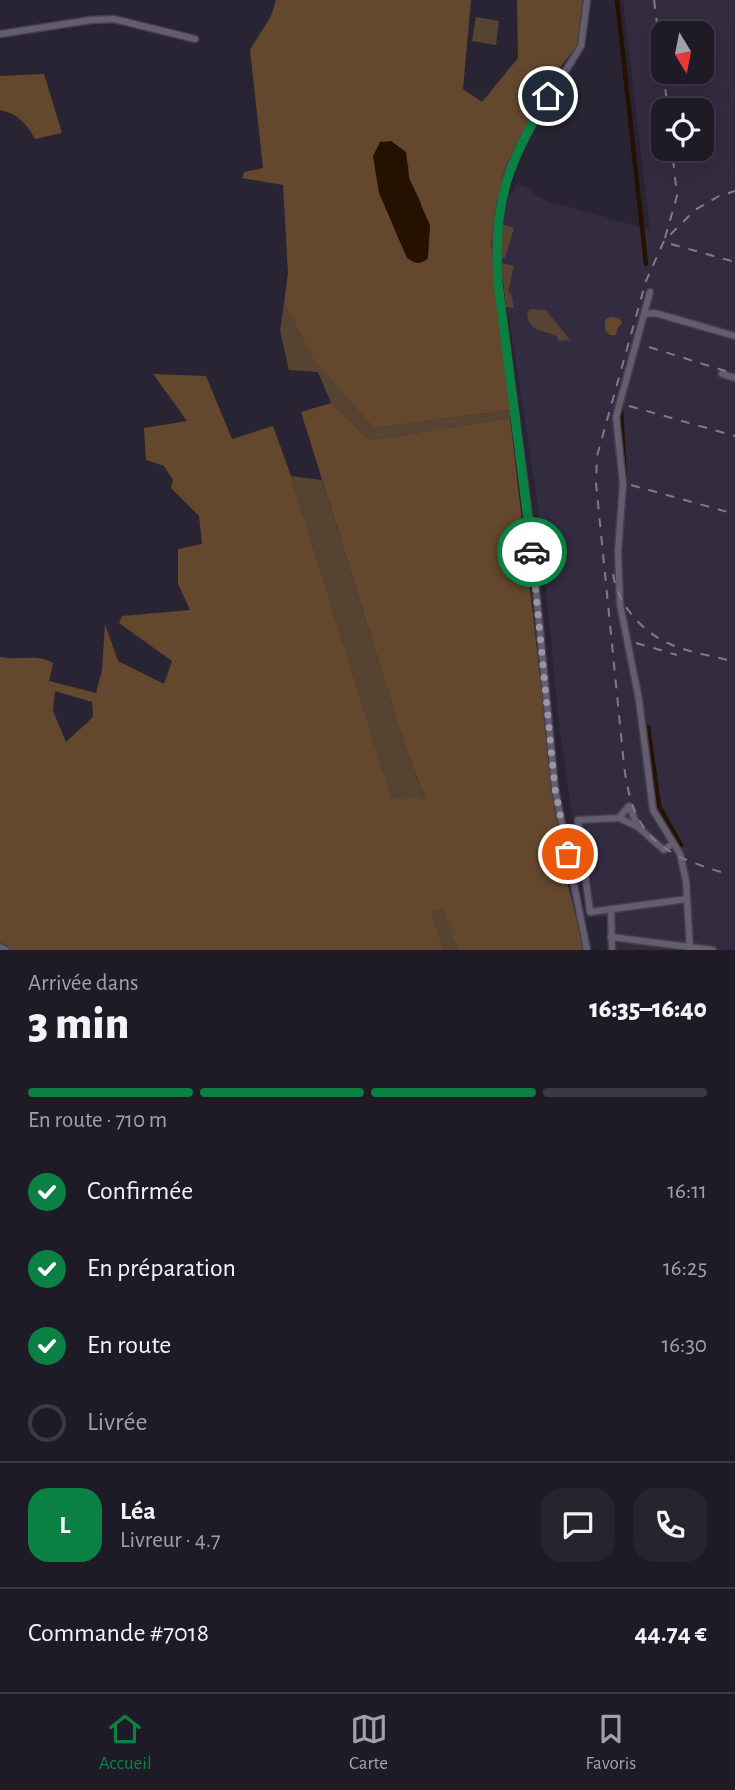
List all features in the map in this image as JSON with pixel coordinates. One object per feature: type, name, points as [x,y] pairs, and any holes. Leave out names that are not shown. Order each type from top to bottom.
[{"type":"street","points":[[587,0],[581,46],[524,138],[509,169],[500,206],[496,241],[498,283],[530,526],[555,789],[587,950]]},
{"type":"street","points":[[0,34],[114,19],[195,39]]},
{"type":"street","points":[[650,292],[616,417],[623,484],[618,552],[620,604],[635,675],[653,810],[680,854],[686,881],[690,948]]},
{"type":"street","points":[[644,314],[655,313],[735,336]]},
{"type":"street","points":[[722,374],[735,377]]},
{"type":"street","points":[[619,818],[629,806],[638,827]]},
{"type":"street","points":[[673,843],[664,850],[638,827],[619,818],[578,820],[590,912],[687,899]]},
{"type":"street","points":[[611,909],[612,950]]},
{"type":"street","points":[[611,937],[713,950]]},
{"type":"street","points":[[0,947],[6,950]]},
{"type":"shaded area","points":[[276,0],[471,0],[463,89],[482,102],[518,58],[517,0],[584,0],[579,43],[542,91],[509,166],[491,242],[510,410],[374,428],[314,360],[284,303],[288,273],[283,185],[242,178],[244,172],[263,168],[250,50],[271,16]],"holes":[[[408,162],[409,178],[421,203],[399,240],[391,217]]]},
{"type":"shaded area","points":[[623,0],[735,0],[735,950],[610,950],[608,916],[587,918],[559,725],[538,506],[502,273],[503,221],[508,194],[513,194],[516,184],[533,189],[532,193],[547,201],[650,230]]},
{"type":"shaded area","points":[[476,17],[499,21],[496,45],[472,41]]},
{"type":"shaded area","points":[[44,74],[62,133],[35,139],[21,120],[0,110],[0,76]]},
{"type":"shaded area","points":[[391,141],[406,152],[409,178],[430,225],[428,258],[420,263],[407,258],[379,193],[373,156],[380,142]]},
{"type":"shaded area","points":[[502,224],[514,228],[505,259],[501,257]]},
{"type":"shaded area","points":[[501,263],[514,266],[508,292],[511,293],[514,308],[506,307]]},
{"type":"shaded area","points":[[284,303],[309,350],[374,428],[510,410],[510,418],[370,440],[331,403],[318,372],[289,370],[280,331]]},
{"type":"shaded area","points":[[531,309],[546,310],[570,340],[558,341],[557,336],[533,327],[527,313]]},
{"type":"shaded area","points":[[610,317],[619,318],[622,323],[616,335],[610,335],[605,330],[605,320]]},
{"type":"shaded area","points":[[153,374],[206,376],[232,439],[273,426],[392,799],[425,798],[406,749],[301,412],[331,403],[370,440],[510,418],[561,857],[584,950],[458,950],[443,909],[431,912],[443,950],[0,950],[0,657],[47,660],[53,663],[49,681],[96,693],[102,670],[105,624],[118,661],[164,684],[172,661],[119,623],[122,616],[190,610],[178,584],[178,549],[202,544],[199,516],[171,488],[173,480],[164,466],[146,460],[144,428],[187,421]],"holes":[[[55,691],[92,702],[93,717],[66,742],[53,711]]]},
{"type":"shaded area","points":[[291,476],[322,480],[406,749],[425,799],[392,799]]},
{"type":"shaded area","points":[[444,909],[458,950],[443,950],[430,912]]},
{"type":"waterway","points":[[617,0],[646,264]]},
{"type":"waterway","points":[[621,411],[625,477]]},
{"type":"waterway","points":[[648,727],[659,806],[681,845]]},
{"type":"railway","points":[[654,0],[666,98]]},
{"type":"railway","points":[[665,238],[677,196],[673,161]]},
{"type":"railway","points":[[721,872],[664,848],[641,824],[634,808],[624,765],[596,483],[597,456],[646,281],[664,241],[695,210],[719,196],[735,191]]},
{"type":"railway","points":[[671,244],[735,262]]},
{"type":"railway","points":[[649,347],[735,374]]},
{"type":"railway","points":[[629,406],[735,436]]},
{"type":"railway","points":[[631,485],[735,514]]},
{"type":"railway","points":[[613,574],[626,607],[650,632],[678,647],[735,662]]},
{"type":"railway","points":[[636,643],[677,655]]},
{"type":"way so far","points":[[532,552],[555,789],[568,854]]},
{"type":"route","points":[[532,552],[498,283],[496,241],[500,206],[509,169],[548,96]]}]
